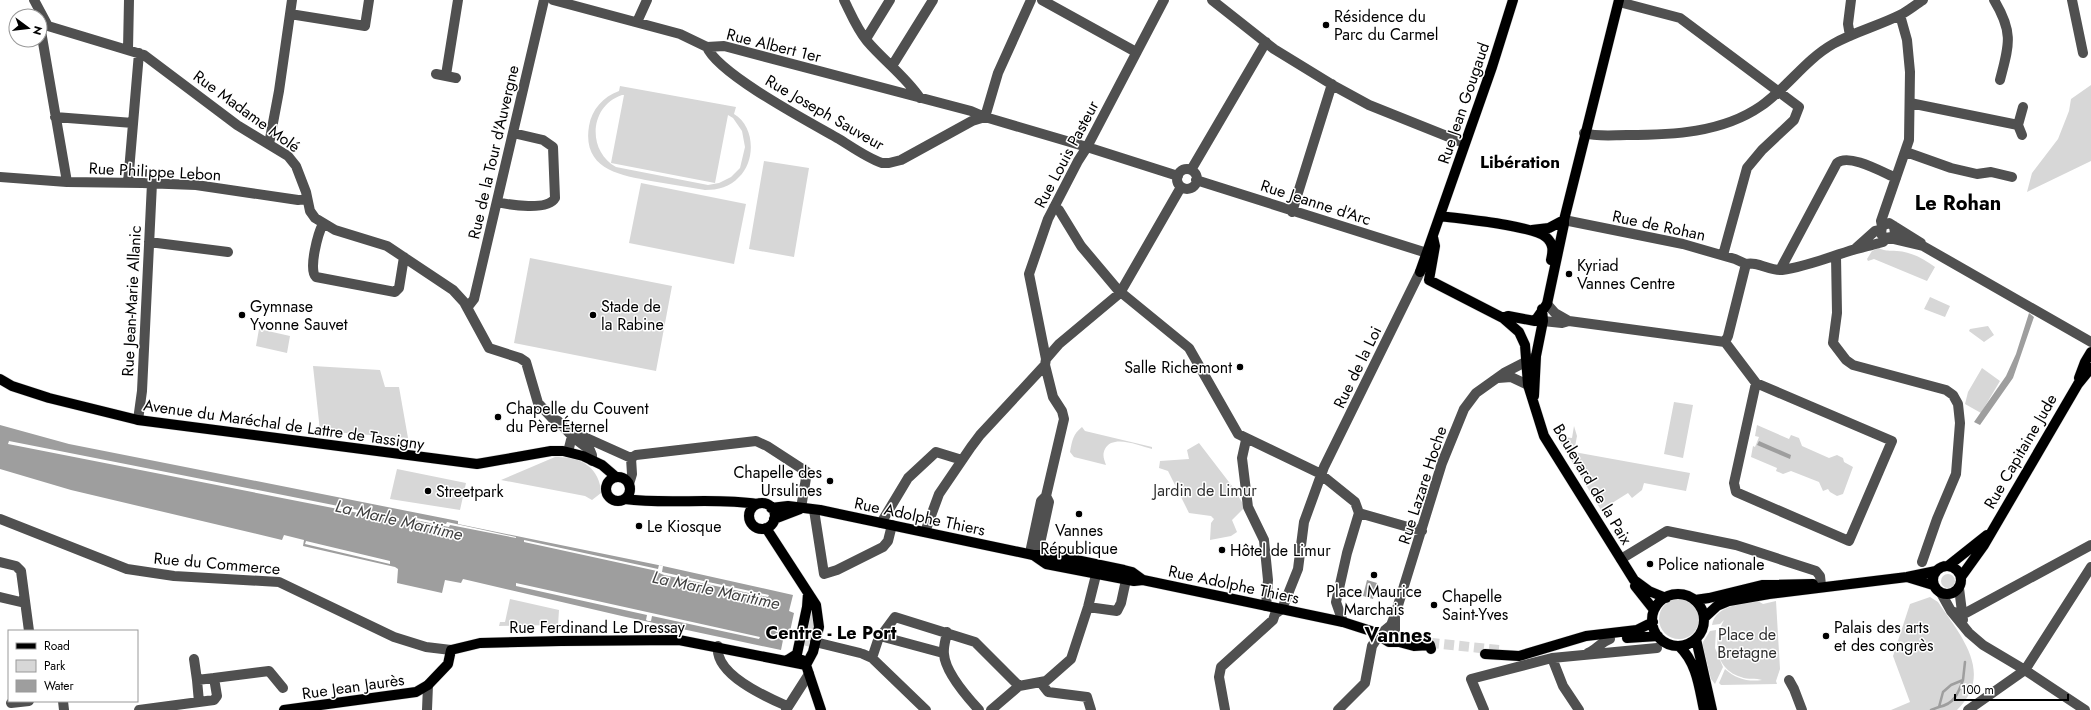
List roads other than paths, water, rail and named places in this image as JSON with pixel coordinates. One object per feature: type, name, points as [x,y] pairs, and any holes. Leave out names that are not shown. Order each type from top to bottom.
[{"type":"main road","name":"Rue Jean Gougaud","points":[[1433,238],[1464,143],[1492,68],[1513,0]]},
{"type":"main road","points":[[1502,318],[1508,316],[1540,318],[1548,304],[1564,220],[1584,133],[1619,1]]},
{"type":"main road","points":[[1440,216],[1530,230],[1548,228],[1564,220]]},
{"type":"main road","name":"Boulevard de la Paix","points":[[1530,230],[1545,237],[1553,250],[1540,318],[1534,399]]},
{"type":"main road","points":[[1420,272],[1433,238]]},
{"type":"main road","name":"Boulevard de la Paix","points":[[1433,238],[1435,246],[1429,280],[1502,318],[1518,329],[1525,345],[1528,385],[1534,399],[1544,436],[1634,580],[1649,591],[1666,598]]},
{"type":"main road","points":[[2078,384],[2085,362],[2091,352]]},
{"type":"main road","points":[[2078,384],[2091,368]]},
{"type":"main road","name":"Avenue du Maréchal de Lattre de Tassigny","points":[[0,379],[12,386],[49,398],[138,420],[477,464],[551,451],[568,452],[583,456],[602,465],[616,477]]},
{"type":"main road","name":"Rue Capitaine Jude","points":[[1962,578],[1980,551],[2078,384]]},
{"type":"main road","points":[[594,462],[607,486]]},
{"type":"main road","points":[[665,502],[642,495],[630,486],[624,478],[616,477],[612,479],[607,486],[606,491],[611,499],[620,501],[625,499],[665,502],[734,501],[765,504],[771,508],[774,519],[771,525],[766,528],[754,526],[749,516],[734,501]]},
{"type":"main road","points":[[625,499],[630,486]]},
{"type":"main road","points":[[749,516],[751,508],[757,504]]},
{"type":"main road","name":"Rue Adolphe Thiers","points":[[771,508],[788,506],[892,525],[1033,555],[1046,564],[1097,570],[1132,572],[1143,580]]},
{"type":"main road","points":[[774,519],[802,508]]},
{"type":"main road","points":[[766,528],[818,610],[819,627],[808,669]]},
{"type":"main road","name":"Rue Capitaine Jude","points":[[1948,566],[1989,534]]},
{"type":"main road","points":[[1704,618],[1717,606],[1729,601],[1839,584],[1907,577],[1936,571],[1941,567],[1948,566],[1955,568],[1962,578],[1959,588],[1953,594],[1941,593],[1933,585],[1907,577]]},
{"type":"main road","name":"Rue Adolphe Thiers","points":[[1097,570],[1126,580],[1143,580],[1343,622]]},
{"type":"main road","points":[[1933,585],[1933,578],[1936,571]]},
{"type":"main road","name":"Boulevard de la Paix","points":[[1634,580],[1635,586],[1654,610]]},
{"type":"main road","points":[[1695,600],[1767,584],[1839,584]]},
{"type":"main road","points":[[808,593],[797,654],[808,669],[821,710]]},
{"type":"main road","points":[[1681,594],[1695,600],[1702,608],[1704,618],[1703,630],[1696,639],[1688,644],[1679,646],[1670,645],[1658,636],[1653,622],[1654,610],[1666,598],[1681,594]]},
{"type":"main road","points":[[1343,622],[1379,635],[1389,642],[1400,642],[1414,646],[1431,647]]},
{"type":"main road","points":[[1485,654],[1511,656],[1603,633],[1636,630],[1653,622]]},
{"type":"main road","points":[[1579,639],[1658,636]]},
{"type":"main road","points":[[1696,639],[1712,710]]},
{"type":"main road","name":"Rue Ferdinand Le Dressay","points":[[451,650],[480,643],[561,640],[679,640],[718,646],[786,661],[808,669]]},
{"type":"main road","points":[[1679,646],[1687,653],[1694,664],[1704,710]]},
{"type":"main road","name":"Rue Jean Jaurès","points":[[284,710],[409,694],[428,685],[448,664],[451,650]]},
{"type":"main road","points":[[786,661],[797,654]]},
{"type":"street","points":[[128,49],[129,0]]},
{"type":"street","points":[[269,144],[292,0]]},
{"type":"street","points":[[290,14],[365,26],[369,0]]},
{"type":"street","points":[[446,76],[458,0]]},
{"type":"street","name":"Rue de la Tour d'Auvergne","points":[[467,308],[474,299],[544,0]]},
{"type":"street","name":"Rue Albert 1er","points":[[553,0],[584,4],[690,38],[707,47],[724,46],[978,113],[985,117]]},
{"type":"street","points":[[637,22],[647,0]]},
{"type":"street","points":[[844,0],[856,24],[866,39],[908,82],[920,98]]},
{"type":"street","points":[[866,39],[890,0]]},
{"type":"street","points":[[892,66],[933,0]]},
{"type":"street","points":[[1031,0],[998,73],[985,117],[1178,176]]},
{"type":"street","points":[[1042,0],[1136,52]]},
{"type":"street","name":"Rue Louis Pasteur","points":[[1033,555],[1031,548],[1041,501],[1046,496],[1064,419],[1060,408],[1053,397],[1029,274],[1040,239],[1054,207],[1164,0]]},
{"type":"street","points":[[1212,0],[1266,42],[1332,84],[1369,105],[1464,143]]},
{"type":"street","points":[[1850,36],[1848,24],[1851,0]]},
{"type":"street","points":[[1584,133],[1596,135],[1656,135],[1692,132],[1732,121],[1761,106],[1779,91],[1797,72],[1832,45],[1900,15],[1923,0]]},
{"type":"street","points":[[1994,0],[2004,16],[2009,46],[2000,80]]},
{"type":"street","points":[[2072,0],[2083,53]]},
{"type":"street","points":[[1619,1],[1680,18],[1799,107],[1799,111],[1794,120],[1762,150],[1747,168],[1723,255]]},
{"type":"street","points":[[1900,15],[1907,40],[1910,72],[1909,140],[1889,204],[1881,221],[1881,234],[1888,238],[1923,246],[2091,342]]},
{"type":"street","name":"Rue Madame Molé","points":[[48,25],[53,29],[139,53],[150,59],[236,125],[288,156],[294,162],[304,186],[312,214],[323,224],[342,232],[382,243],[453,290],[462,298],[489,348],[520,358],[526,362],[538,403],[574,438]]},
{"type":"street","points":[[1191,170],[1266,42]]},
{"type":"street","name":"Rue Joseph Sauveur","points":[[707,47],[714,58],[734,75],[783,107],[875,161],[889,163],[901,160],[976,119],[985,117]]},
{"type":"street","points":[[44,48],[67,182]]},
{"type":"street","points":[[128,183],[139,53]]},
{"type":"street","points":[[1292,212],[1332,84]]},
{"type":"street","points":[[1910,103],[2018,125]]},
{"type":"street","points":[[2022,135],[2018,125],[2023,107]]},
{"type":"street","points":[[958,108],[963,118],[960,128]]},
{"type":"street","points":[[55,117],[133,123]]},
{"type":"street","points":[[497,202],[543,206],[550,204],[555,198],[553,147],[544,140],[513,133]]},
{"type":"street","points":[[1906,152],[1970,173],[1977,174],[1991,172],[2012,177]]},
{"type":"street","points":[[1780,270],[1837,163],[1845,159],[1856,161],[1896,178]]},
{"type":"street","points":[[1181,187],[1177,181],[1178,176],[1182,171],[1191,170]]},
{"type":"street","points":[[1181,187],[1191,188],[1196,180],[1194,173],[1191,170]]},
{"type":"street","name":"Rue Philippe Lebon","points":[[0,177],[67,182],[196,185],[298,200],[307,199]]},
{"type":"street","name":"Rue Jeanne d'Arc","points":[[1196,180],[1292,212],[1427,253]]},
{"type":"street","name":"Rue Jean-Marie Allanic","points":[[138,420],[142,391],[152,183]]},
{"type":"street","points":[[925,532],[939,494],[980,435],[1046,362],[1058,344],[1120,292],[1181,187]]},
{"type":"street","points":[[1780,270],[1836,256],[1856,248],[1883,242],[1895,234],[1889,204]]},
{"type":"street","points":[[1054,207],[1059,210],[1081,246],[1120,292],[1189,348],[1238,434],[1246,440],[1322,476],[1355,502],[1359,513],[1347,552],[1336,602],[1343,622]]},
{"type":"street","name":"Rue de Rohan","points":[[1564,220],[1683,244],[1723,255],[1746,264],[1780,270]]},
{"type":"street","points":[[1856,248],[1875,231],[1888,223],[1919,241],[1923,246]]},
{"type":"street","points":[[323,224],[318,234],[312,269],[316,277],[395,292],[400,288],[404,257]]},
{"type":"street","points":[[149,242],[228,252]]},
{"type":"street","points":[[1836,256],[1837,313],[1833,343],[1846,360],[1853,365],[1946,390],[1954,395],[1958,404],[1960,423],[1956,474],[1937,519],[1922,562]]},
{"type":"street","points":[[1724,342],[1728,336],[1746,264]]},
{"type":"street","name":"Rue de la Loi","points":[[1282,609],[1299,564],[1304,522],[1324,467],[1420,272]]},
{"type":"street","points":[[1548,304],[1555,312],[1569,321]]},
{"type":"street","points":[[1540,318],[1562,323],[1569,321],[1724,342],[1756,383],[1892,441],[1849,541],[1736,492],[1734,483],[1756,383]]},
{"type":"street","points":[[1040,332],[1058,344]]},
{"type":"street","name":"Rue Lazare Hoche","points":[[1400,642],[1395,631],[1396,615],[1442,464],[1460,417],[1472,397],[1498,378],[1536,356]]},
{"type":"street","points":[[1498,378],[1511,377],[1528,385]]},
{"type":"street","points":[[568,452],[571,440],[578,436],[586,437],[631,458]]},
{"type":"street","points":[[574,438],[590,450],[594,462]]},
{"type":"street","points":[[1246,440],[1242,458],[1248,507],[1264,540],[1268,580],[1266,606]]},
{"type":"street","points":[[631,458],[636,455],[756,441],[767,446],[807,472],[802,508]]},
{"type":"street","points":[[880,523],[908,478],[936,452],[962,460]]},
{"type":"street","points":[[630,486],[632,474],[631,458]]},
{"type":"street","points":[[814,510],[824,574],[838,570],[883,547],[888,541],[892,525]]},
{"type":"street","points":[[1359,513],[1422,530]]},
{"type":"street","name":"Rue du Commerce","points":[[0,519],[127,569],[174,576],[279,582],[394,637],[426,647],[451,650]]},
{"type":"street","points":[[1621,559],[1667,531],[1736,544],[1816,571],[1820,576],[1821,584]]},
{"type":"street","points":[[1951,611],[1962,615],[2090,547]]},
{"type":"street","points":[[0,562],[16,566],[20,569],[29,630]]},
{"type":"street","points":[[1973,708],[2025,670],[2091,567]]},
{"type":"street","points":[[991,710],[1019,686],[1028,683],[1041,683],[1049,679],[1071,659],[1088,607],[1097,570]]},
{"type":"street","points":[[1088,607],[1117,611],[1123,596],[1126,580]]},
{"type":"street","points":[[1959,588],[1965,627]]},
{"type":"street","points":[[1941,593],[1951,611],[1983,645],[2025,670],[2085,710]]},
{"type":"street","points":[[0,597],[24,603]]},
{"type":"street","points":[[1225,710],[1219,677],[1221,667],[1273,620],[1275,614],[1282,609]]},
{"type":"street","name":"Rue Lazare Hoche","points":[[1338,710],[1365,683],[1372,646],[1379,635],[1387,629],[1396,615]]},
{"type":"street","points":[[865,655],[895,617],[976,642],[1019,686]]},
{"type":"street","points":[[947,632],[943,653],[945,662],[967,697],[979,710]]},
{"type":"street","points":[[880,636],[943,653]]},
{"type":"street","points":[[1584,654],[1593,651],[1600,643],[1610,639]]},
{"type":"street","points":[[815,642],[865,655],[926,710]]},
{"type":"street","points":[[718,646],[717,652],[721,661],[741,682],[787,708],[808,669]]},
{"type":"street","points":[[1484,710],[1471,679],[1552,658],[1656,648]]},
{"type":"street","points":[[1552,658],[1563,686],[1578,710]]},
{"type":"street","points":[[194,659],[196,680],[206,704]]},
{"type":"street","points":[[196,680],[269,671],[283,688]]},
{"type":"street","points":[[139,710],[206,704],[216,698],[214,678]]},
{"type":"street","points":[[1789,680],[1802,710]]},
{"type":"street","points":[[1041,683],[1048,692],[1087,697],[1091,710]]},
{"type":"street","points":[[427,710],[428,685]]},
{"type":"street","points":[[11,703],[20,702]]},
{"type":"water","points":[[2029,313],[2034,317],[2013,378],[1980,425],[1974,422],[2006,376],[2016,354]]},
{"type":"water","name":"La Marle Maritime","points":[[0,425],[69,444],[458,521],[458,524],[663,566],[793,595],[789,611],[794,613],[789,636],[784,635],[781,650],[626,617],[463,579],[461,583],[445,580],[442,593],[397,583],[398,569],[395,567],[303,546],[304,540],[284,535],[282,540],[71,490],[0,469]]},
{"type":"water","points":[[1759,441],[1791,455],[1790,459],[1757,445]]},
{"type":"water","points":[[1367,580],[1377,583],[1373,599],[1363,596]]},
{"type":"waterway","points":[[1931,710],[1939,707],[1943,692],[1951,685],[1963,680],[1965,662]]},
{"type":"waterway","points":[[1939,707],[1944,706],[1955,698],[1963,680]]},
{"type":"tunnel","points":[[1430,645],[1432,643],[1499,650]]},
{"type":"place","name":"Résidence du Parc du Carmel","points":[[1326,25]]},
{"type":"place","name":"Kyriad Vannes Centre","points":[[1569,274]]},
{"type":"place","name":"Gymnase Yvonne Sauvet","points":[[242,315]]},
{"type":"place","name":"Stade de la Rabine","points":[[593,315]]},
{"type":"place","name":"Salle Richemont","points":[[1240,367]]},
{"type":"place","name":"Chapelle du Couvent du Père-Éternel","points":[[498,417]]},
{"type":"place","name":"Chapelle des Ursulines","points":[[830,481]]},
{"type":"place","name":"Streetpark","points":[[428,491]]},
{"type":"place","name":"Vannes République","points":[[1079,514]]},
{"type":"place","name":"Le Kiosque","points":[[639,526]]},
{"type":"place","name":"Hôtel de Limur","points":[[1222,550]]},
{"type":"place","name":"Police nationale","points":[[1650,564]]},
{"type":"place","name":"Place Maurice Marchais","points":[[1374,575]]},
{"type":"place","name":"Chapelle Saint-Yves","points":[[1434,605]]},
{"type":"place","name":"Palais des arts et des congrès","points":[[1826,636]]},
{"type":"district","name":"Libération","points":[[1520,162]]},
{"type":"district","name":"Le Rohan","points":[[1958,203]]},
{"type":"district","name":"Centre - Le Port","points":[[831,633]]},
{"type":"district","name":"Vannes","points":[[1398,635]]},
{"type":"park label","name":"Jardin de Limur","points":[[1205,490]]},
{"type":"park label","name":"Place de Bretagne","points":[[1747,643]]}]
